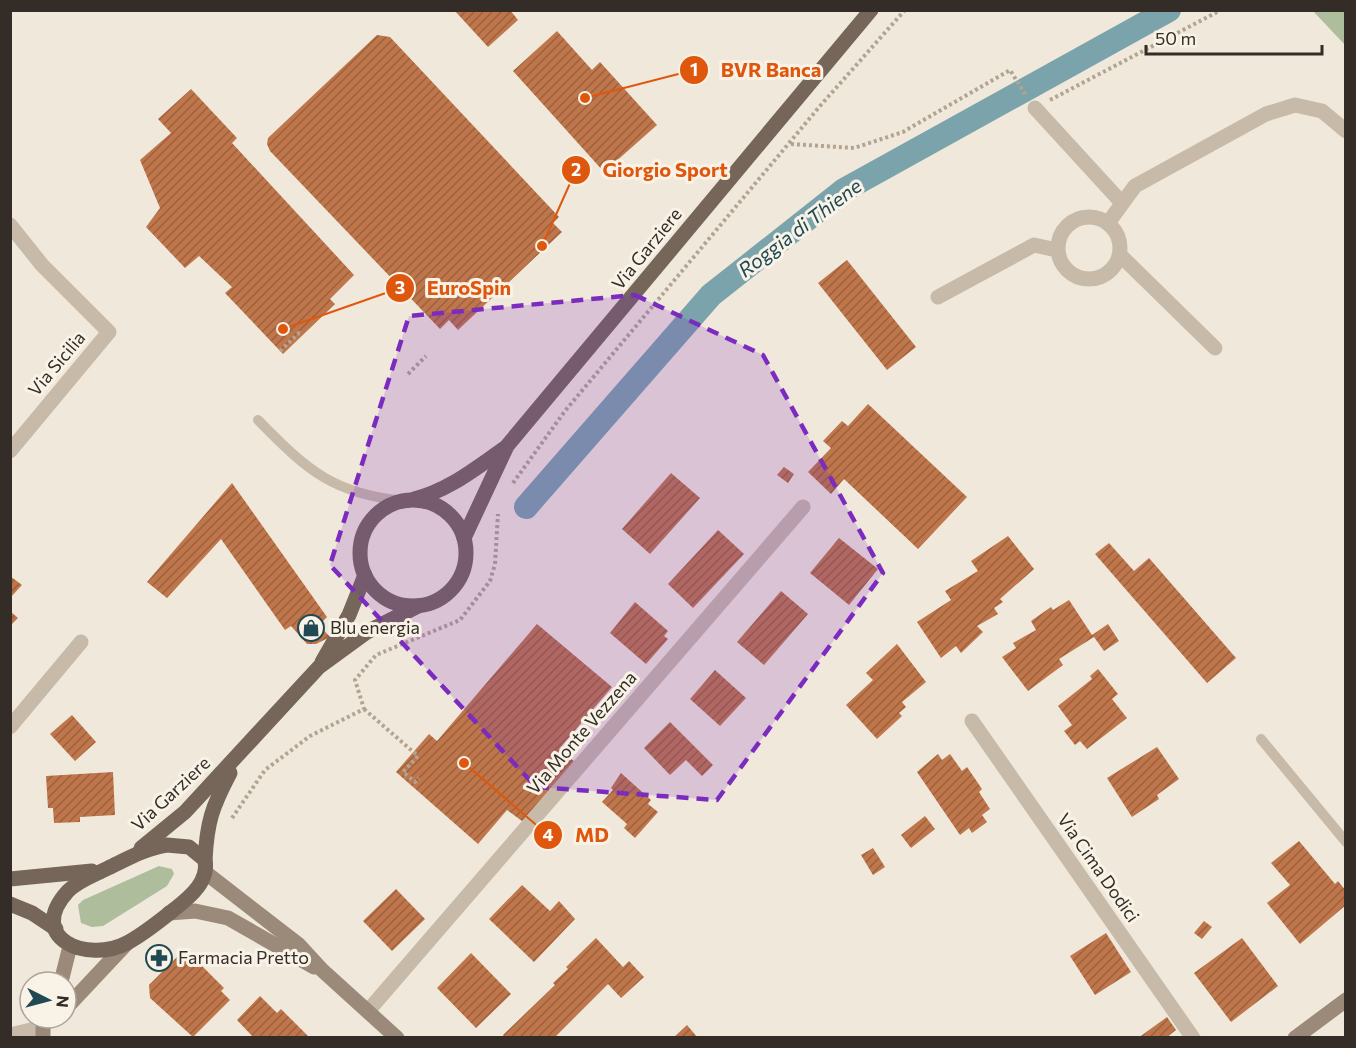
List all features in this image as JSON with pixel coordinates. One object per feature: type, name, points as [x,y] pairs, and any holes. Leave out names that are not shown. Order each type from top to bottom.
[{"type":"main road","name":"Via Garziere","points":[[130,857],[185,812],[319,667],[367,632],[418,606],[433,602],[457,583],[464,569],[464,538],[507,446],[871,10]]},
{"type":"main road","name":"Via Garziere","points":[[319,667],[349,615],[365,575],[360,556],[363,536],[372,519],[387,507],[430,495],[457,481],[507,446]]},
{"type":"main road","points":[[406,501],[421,501],[442,509],[458,525],[464,538]]},
{"type":"main road","points":[[365,575],[370,585],[386,599],[407,606],[418,606]]},
{"type":"main road","name":"Via Garziere","points":[[206,867],[207,826],[238,757]]},
{"type":"main road","points":[[127,943],[106,949],[88,950],[70,946],[62,941],[56,929],[54,920],[57,908],[69,891],[130,857],[167,845],[189,847],[196,850],[206,867],[299,945],[322,970],[398,1038]]},
{"type":"main road","points":[[78,995],[127,943],[169,913],[197,887],[206,867]]},
{"type":"main road","points":[[10,879],[63,876],[107,869]]},
{"type":"main road","points":[[10,904],[33,913],[56,929]]},
{"type":"main road","points":[[169,913],[195,911],[228,918],[293,957],[322,970]]},
{"type":"main road","points":[[64,970],[70,946]]},
{"type":"main road","points":[[1295,1038],[1346,1000]]},
{"type":"street","points":[[1108,223],[1135,186],[1266,114],[1295,105],[1322,111],[1346,131]]},
{"type":"street","points":[[1035,108],[1122,203]]},
{"type":"street","points":[[1089,216],[1108,223],[1118,237],[1119,255],[1110,272],[1101,277],[1082,278],[1065,268],[1058,250],[1063,230],[1070,223],[1089,216]]},
{"type":"street","name":"Via Sicilia","points":[[10,225],[42,265],[109,332],[10,451]]},
{"type":"street","points":[[938,297],[1035,245],[1058,250]]},
{"type":"street","points":[[1119,255],[1215,348]]},
{"type":"street","name":"Via Monte Vezzena","points":[[368,1011],[802,507]]},
{"type":"street","points":[[10,728],[81,642]]},
{"type":"street","name":"Via Cima Dodici","points":[[972,722],[1193,1038]]},
{"type":"street","points":[[11,1034],[27,1030]]},
{"type":"lane","points":[[258,420],[288,450],[333,484],[373,498],[406,501]]},
{"type":"lane","points":[[1261,739],[1346,842]]},
{"type":"path","points":[[508,494],[565,411],[905,10]]},
{"type":"path","points":[[1035,108],[1210,13],[1221,10]]},
{"type":"path","points":[[791,144],[854,148],[903,132],[1010,70],[1019,83]]},
{"type":"path","points":[[280,351],[299,333],[302,335]]},
{"type":"path","points":[[408,374],[426,356]]},
{"type":"path","points":[[419,778],[415,782],[403,771],[418,756],[363,709],[355,680],[376,655],[460,620],[481,596],[495,564],[498,514],[503,504]]},
{"type":"path","points":[[229,824],[265,770],[310,736],[363,709]]},
{"type":"highlighted area","points":[[635,295],[763,355],[883,573],[717,800],[536,787],[330,565],[409,316]]},
{"type":"green space","points":[[1313,11],[1345,11],[1345,45]]},
{"type":"green space","points":[[159,866],[172,869],[174,874],[167,886],[103,926],[92,927],[81,923],[78,905],[83,900]]},
{"type":"building","points":[[454,10],[510,10],[518,20],[488,47]]},
{"type":"building","points":[[557,31],[592,70],[600,62],[657,125],[604,172],[513,71]]},
{"type":"building","points":[[377,35],[390,37],[559,217],[553,223],[562,232],[458,330],[449,320],[440,329],[270,151],[267,144],[268,138]]},
{"type":"building","points":[[191,89],[237,138],[232,143],[354,275],[330,299],[335,304],[283,354],[225,293],[232,287],[199,256],[185,268],[146,227],[160,208],[140,160],[171,133],[158,119]]},
{"type":"building","points":[[847,260],[916,347],[887,370],[818,283]]},
{"type":"building","points":[[868,404],[967,497],[918,549],[844,479],[831,494],[808,472],[831,448],[823,441],[842,421],[848,426]]},
{"type":"building","points":[[784,467],[794,474],[788,483],[777,475]]},
{"type":"building","points":[[671,473],[700,498],[650,554],[622,529]]},
{"type":"building","points":[[232,483],[327,617],[319,625],[330,637],[316,644],[307,644],[291,626],[285,630],[221,539],[167,598],[147,582]]},
{"type":"building","points":[[718,530],[744,554],[693,608],[668,584]]},
{"type":"building","points":[[1008,536],[1034,569],[1000,599],[1003,602],[994,608],[998,614],[977,626],[983,632],[961,653],[956,646],[941,658],[917,622],[951,600],[945,591],[978,571],[971,561]]},
{"type":"building","points":[[839,538],[878,569],[849,605],[810,573]]},
{"type":"building","points":[[1109,543],[1134,571],[1149,558],[1236,658],[1207,683],[1095,554]]},
{"type":"building","points":[[10,576],[22,585],[10,598]]},
{"type":"building","points":[[781,591],[808,614],[764,665],[737,642]]},
{"type":"building","points":[[1069,600],[1092,635],[1108,624],[1119,641],[1104,651],[1094,637],[1059,659],[1063,665],[1028,691],[1002,657],[1016,648],[1013,643],[1036,630],[1031,621],[1051,607],[1053,610]]},
{"type":"building","points":[[635,602],[668,631],[664,636],[668,639],[646,664],[610,633]]},
{"type":"building","points":[[10,611],[18,618],[10,626]]},
{"type":"building","points":[[537,624],[612,687],[559,749],[575,762],[526,824],[507,810],[478,844],[396,772],[429,734],[437,741]]},
{"type":"building","points":[[897,644],[926,682],[902,702],[906,707],[899,713],[902,716],[877,739],[846,705],[873,680],[866,673]]},
{"type":"building","points":[[1098,669],[1118,694],[1112,699],[1127,718],[1087,749],[1080,741],[1075,745],[1064,731],[1072,725],[1058,706],[1092,679],[1090,676]]},
{"type":"building","points":[[715,670],[746,698],[720,726],[690,699]]},
{"type":"building","points":[[72,715],[96,742],[75,761],[50,734]]},
{"type":"building","points":[[670,722],[713,765],[702,776],[686,760],[670,775],[644,748]]},
{"type":"building","points":[[1157,747],[1179,779],[1157,795],[1159,799],[1132,817],[1107,778]]},
{"type":"building","points":[[938,754],[942,760],[950,754],[962,771],[967,767],[982,789],[979,792],[990,809],[982,815],[987,822],[972,833],[969,828],[960,835],[917,772]]},
{"type":"building","points":[[113,772],[115,815],[80,817],[80,822],[54,823],[53,808],[48,808],[46,776]]},
{"type":"building","points":[[621,773],[651,800],[648,804],[658,812],[635,838],[624,828],[627,824],[602,802],[613,790],[611,788]]},
{"type":"building","points":[[925,816],[935,829],[911,848],[901,835]]},
{"type":"building","points":[[1299,841],[1335,884],[1338,881],[1346,891],[1346,905],[1300,944],[1267,903],[1290,885],[1271,863]]},
{"type":"building","points":[[873,848],[885,867],[873,875],[861,855]]},
{"type":"building","points":[[522,885],[550,911],[559,901],[575,919],[534,962],[489,919]]},
{"type":"building","points":[[396,889],[425,919],[392,951],[363,921]]},
{"type":"building","points":[[1204,921],[1212,927],[1202,939],[1194,933]]},
{"type":"building","points":[[1106,933],[1131,972],[1095,995],[1070,956]]},
{"type":"building","points":[[596,938],[623,967],[629,961],[644,977],[621,998],[608,984],[554,1038],[505,1038],[503,1035],[555,985],[553,983],[568,969],[566,967]]},
{"type":"building","points":[[1242,938],[1278,986],[1231,1022],[1194,973]]},
{"type":"building","points":[[471,953],[511,994],[476,1028],[437,988]]},
{"type":"building","points":[[178,956],[195,959],[224,988],[221,991],[230,1000],[193,1037],[150,998],[149,985]]},
{"type":"building","points":[[260,996],[277,1013],[281,1009],[308,1036],[254,1038],[237,1020]]},
{"type":"building","points":[[1167,1017],[1176,1030],[1166,1038],[1138,1038]]},
{"type":"building","points":[[687,1025],[698,1038],[673,1038]]},
{"type":"waterway","name":"Roggia di Thiene","points":[[526,507],[711,295],[844,190],[1169,10]]},
{"type":"place","name":"BVR Banca","points":[[585,98]]},
{"type":"place","name":"Giorgio Sport","points":[[542,246]]},
{"type":"place","name":"EuroSpin","points":[[283,329]]},
{"type":"place","name":"Blu energia","points":[[311,628]]},
{"type":"place","name":"MD","points":[[464,763]]},
{"type":"place","name":"Farmacia Pretto","points":[[159,958]]}]
